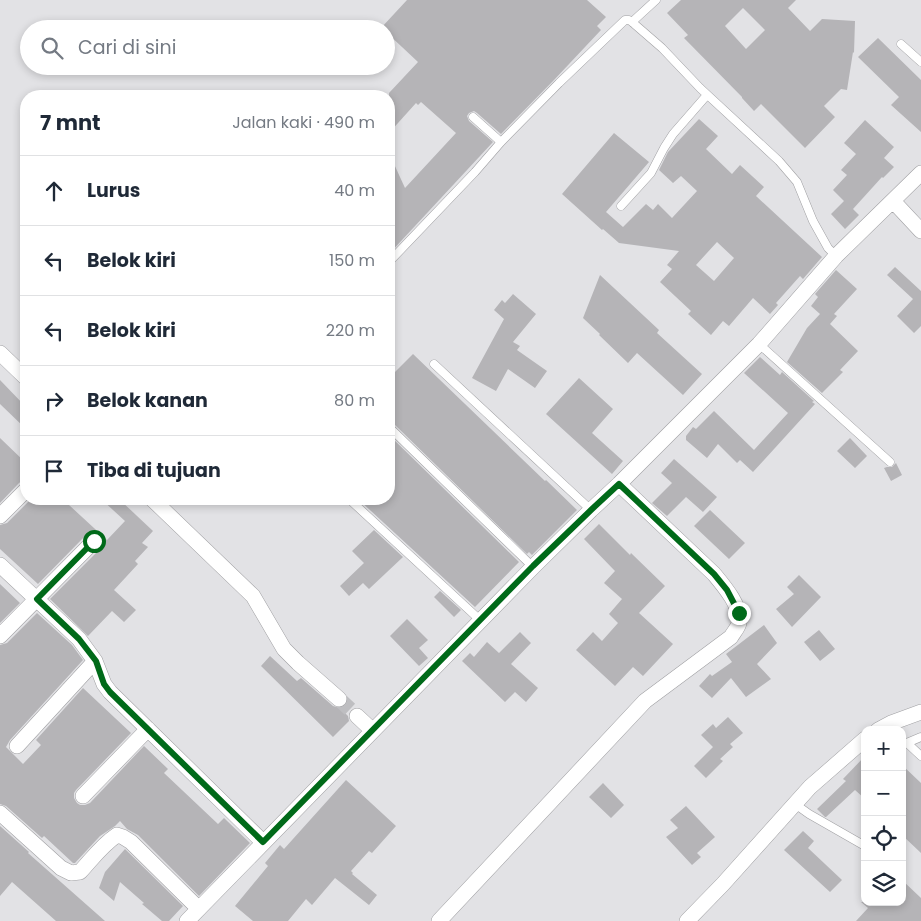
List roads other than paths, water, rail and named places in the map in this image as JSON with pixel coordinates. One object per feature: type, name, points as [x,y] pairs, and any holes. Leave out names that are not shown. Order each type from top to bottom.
[{"type":"street","points":[[187,921],[533,566],[619,484],[759,344],[836,256],[921,173]]},
{"type":"street","points":[[893,201],[921,231]]},
{"type":"street","points":[[0,353],[20,372]]},
{"type":"street","points":[[439,921],[645,701],[731,637],[739,625],[739,613],[727,590],[714,574],[619,484]]},
{"type":"street","points":[[0,516],[20,496]]},
{"type":"street","points":[[158,505],[253,596],[284,649],[339,699]]},
{"type":"street","points":[[0,636],[94,541]]},
{"type":"street","points":[[0,565],[79,639],[96,661],[104,684],[110,692],[263,842]]},
{"type":"street","points":[[17,746],[96,661]]},
{"type":"street","points":[[885,726],[921,712]]},
{"type":"street","points":[[358,716],[372,730]]},
{"type":"street","points":[[83,796],[148,729]]},
{"type":"street","points":[[687,921],[724,884],[810,787],[861,742]]},
{"type":"street","points":[[0,813],[61,868],[71,873],[80,872],[110,839],[117,835],[123,837],[131,842],[199,909]]},
{"type":"lane","points":[[632,22],[656,0]]},
{"type":"lane","points":[[395,256],[501,142],[625,20],[629,20],[662,48],[707,95],[779,161],[797,182],[828,248],[836,256]]},
{"type":"lane","points":[[901,44],[921,62]]},
{"type":"lane","points":[[621,206],[650,173],[673,134],[707,95]]},
{"type":"lane","points":[[473,117],[501,142]]},
{"type":"lane","points":[[759,344],[890,462]]},
{"type":"lane","points":[[434,364],[591,510]]},
{"type":"lane","points":[[395,433],[533,566]]},
{"type":"lane","points":[[355,505],[480,620]]},
{"type":"lane","points":[[906,744],[921,737]]},
{"type":"lane","points":[[906,745],[921,756]]},
{"type":"lane","points":[[795,804],[861,844]]},
{"type":"tunnel","points":[[339,699],[357,716]]}]
